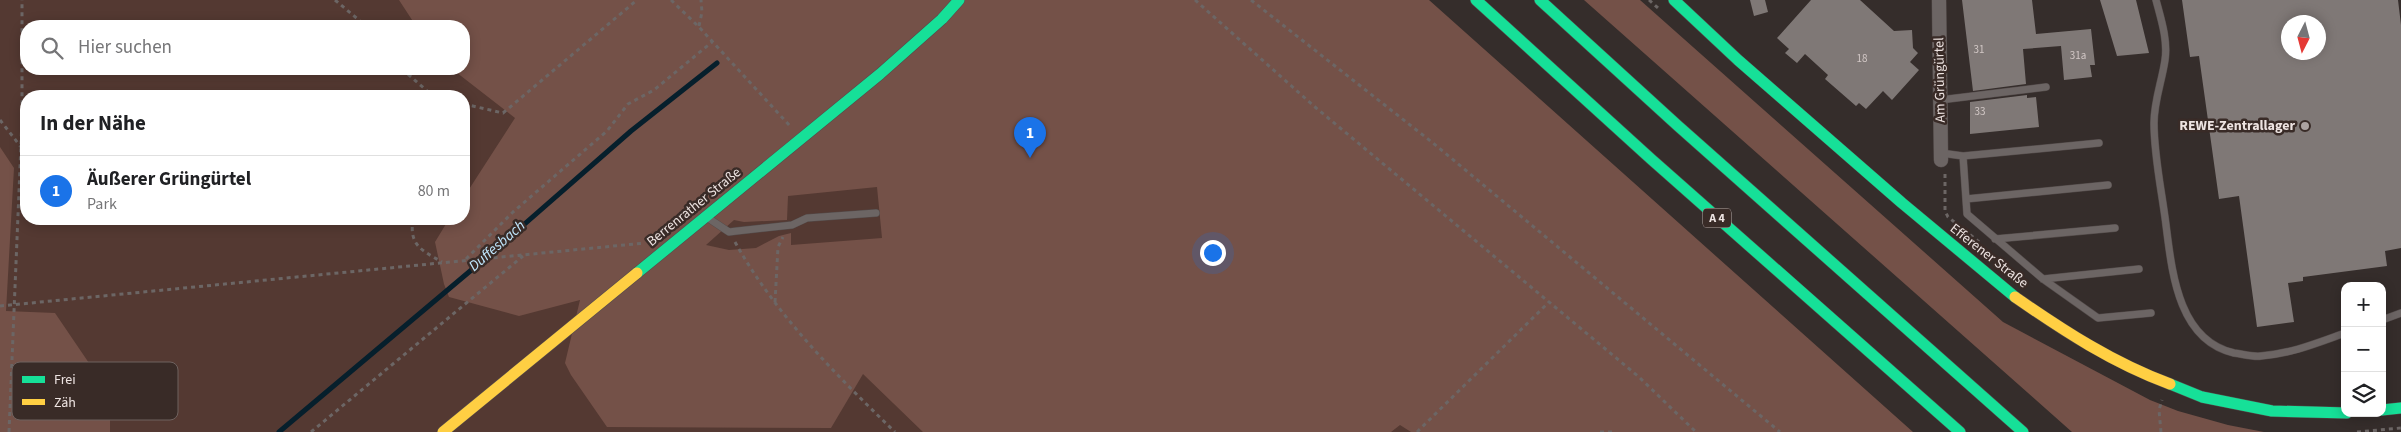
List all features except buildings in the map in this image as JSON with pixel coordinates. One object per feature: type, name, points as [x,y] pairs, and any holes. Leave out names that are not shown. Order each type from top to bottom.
[{"type":"main road","name":"Berrenrather Straße","points":[[443,432],[880,74],[942,19],[959,0]]},
{"type":"main road","name":"A 4","points":[[1476,0],[1651,159],[1960,432]]},
{"type":"main road","points":[[1540,0],[1692,138],[2023,432]]},
{"type":"main road","name":"Efferener Straße","points":[[1674,0],[1931,229],[1990,277],[2078,341],[2118,364],[2190,394],[2273,412],[2309,415],[2341,413]]},
{"type":"main road","points":[[2386,410],[2401,408]]},
{"type":"street","name":"Am Grüngürtel","points":[[1939,0],[1941,157]]},
{"type":"lane","points":[[2156,0],[2165,39],[2165,59],[2157,92],[2154,125],[2173,273],[2182,304],[2191,323],[2202,337],[2227,351],[2259,356],[2282,353],[2341,335]]},
{"type":"lane","points":[[1940,100],[2046,87]]},
{"type":"lane","points":[[1941,157],[2099,143]]},
{"type":"lane","points":[[1963,156],[1967,214],[1995,239],[2043,279],[2098,318],[2151,314]]},
{"type":"lane","points":[[1966,198],[2108,185]]},
{"type":"lane","points":[[706,216],[729,232],[789,226],[807,218],[876,213]]},
{"type":"lane","points":[[1995,239],[2116,228]]},
{"type":"lane","points":[[2043,279],[2140,269]]},
{"type":"lane","points":[[2386,319],[2401,313]]},
{"type":"path","points":[[22,0],[22,20]]},
{"type":"path","points":[[335,0],[359,20]]},
{"type":"path","points":[[470,105],[503,113],[638,0]]},
{"type":"path","points":[[673,0],[801,138]]},
{"type":"path","points":[[699,27],[702,12],[701,0]]},
{"type":"path","points":[[1195,0],[1314,107],[1639,377],[1696,432]]},
{"type":"path","points":[[1250,0],[1433,142],[1780,432]]},
{"type":"path","points":[[466,260],[513,212],[607,131],[628,104],[654,90],[712,42]]},
{"type":"path","points":[[21,75],[21,90]]},
{"type":"path","points":[[409,75],[426,90]]},
{"type":"path","points":[[0,120],[20,146]]},
{"type":"path","points":[[9,432],[20,167]]},
{"type":"path","points":[[412,225],[411,232],[419,248],[442,262]]},
{"type":"path","points":[[775,302],[778,247],[789,226]]},
{"type":"path","points":[[729,232],[762,286],[775,302],[852,390],[895,432]]},
{"type":"path","points":[[0,306],[646,243]]},
{"type":"path","points":[[311,432],[524,255]]},
{"type":"path","points":[[1418,432],[1549,302]]},
{"type":"path","points":[[2161,432],[2159,410],[2166,385]]},
{"type":"path","points":[[2357,432],[2401,428]]},
{"type":"path","points":[[1600,432],[1615,432]]},
{"type":"shaded area","points":[[0,0],[1420,0],[1906,432],[0,432]]},
{"type":"shaded area","points":[[399,0],[1429,0],[1913,432],[1411,432],[1400,425],[1391,432],[923,432],[863,374],[831,428],[607,427],[571,375],[565,363],[580,300],[519,316],[449,297],[444,284],[435,242],[445,225],[470,225],[470,188],[515,118],[460,75],[470,75],[470,20],[412,20]],"holes":[[[877,187],[882,238],[791,245],[791,233],[779,236],[756,248],[729,250],[706,245],[734,220],[744,222],[787,220],[788,196]]]},
{"type":"shaded area","points":[[1584,0],[1640,0],[2003,322],[2150,400],[2178,411],[2228,425],[2264,432],[2072,432]]},
{"type":"shaded area","points":[[0,147],[14,168],[6,311],[55,313],[88,362],[12,362],[12,420],[110,420],[110,432],[0,432]]},
{"type":"waterway","name":"Duffesbach","points":[[279,432],[488,256],[631,131],[717,63]]},
{"type":"traffic: fast","points":[[637,273],[880,74],[942,19],[959,0]]},
{"type":"traffic: fast","points":[[1476,0],[1651,159],[1960,432]]},
{"type":"traffic: fast","points":[[1540,0],[1677,125],[2023,432]]},
{"type":"traffic: fast","points":[[1674,0],[1738,60],[1902,203],[2015,297]]},
{"type":"traffic: fast","points":[[2170,384],[2202,397],[2272,411],[2341,413]]},
{"type":"traffic: fast","points":[[2386,410],[2401,408]]},
{"type":"traffic: slow","points":[[443,432],[637,273]]},
{"type":"traffic: slow","points":[[2015,297],[2052,322],[2109,356],[2170,384]]},
{"type":"place","name":"REWE-Zentrallager","points":[[2305,126]]},
{"type":"place","name":"Äußerer Grüngürtel","points":[[1030,158]]}]
